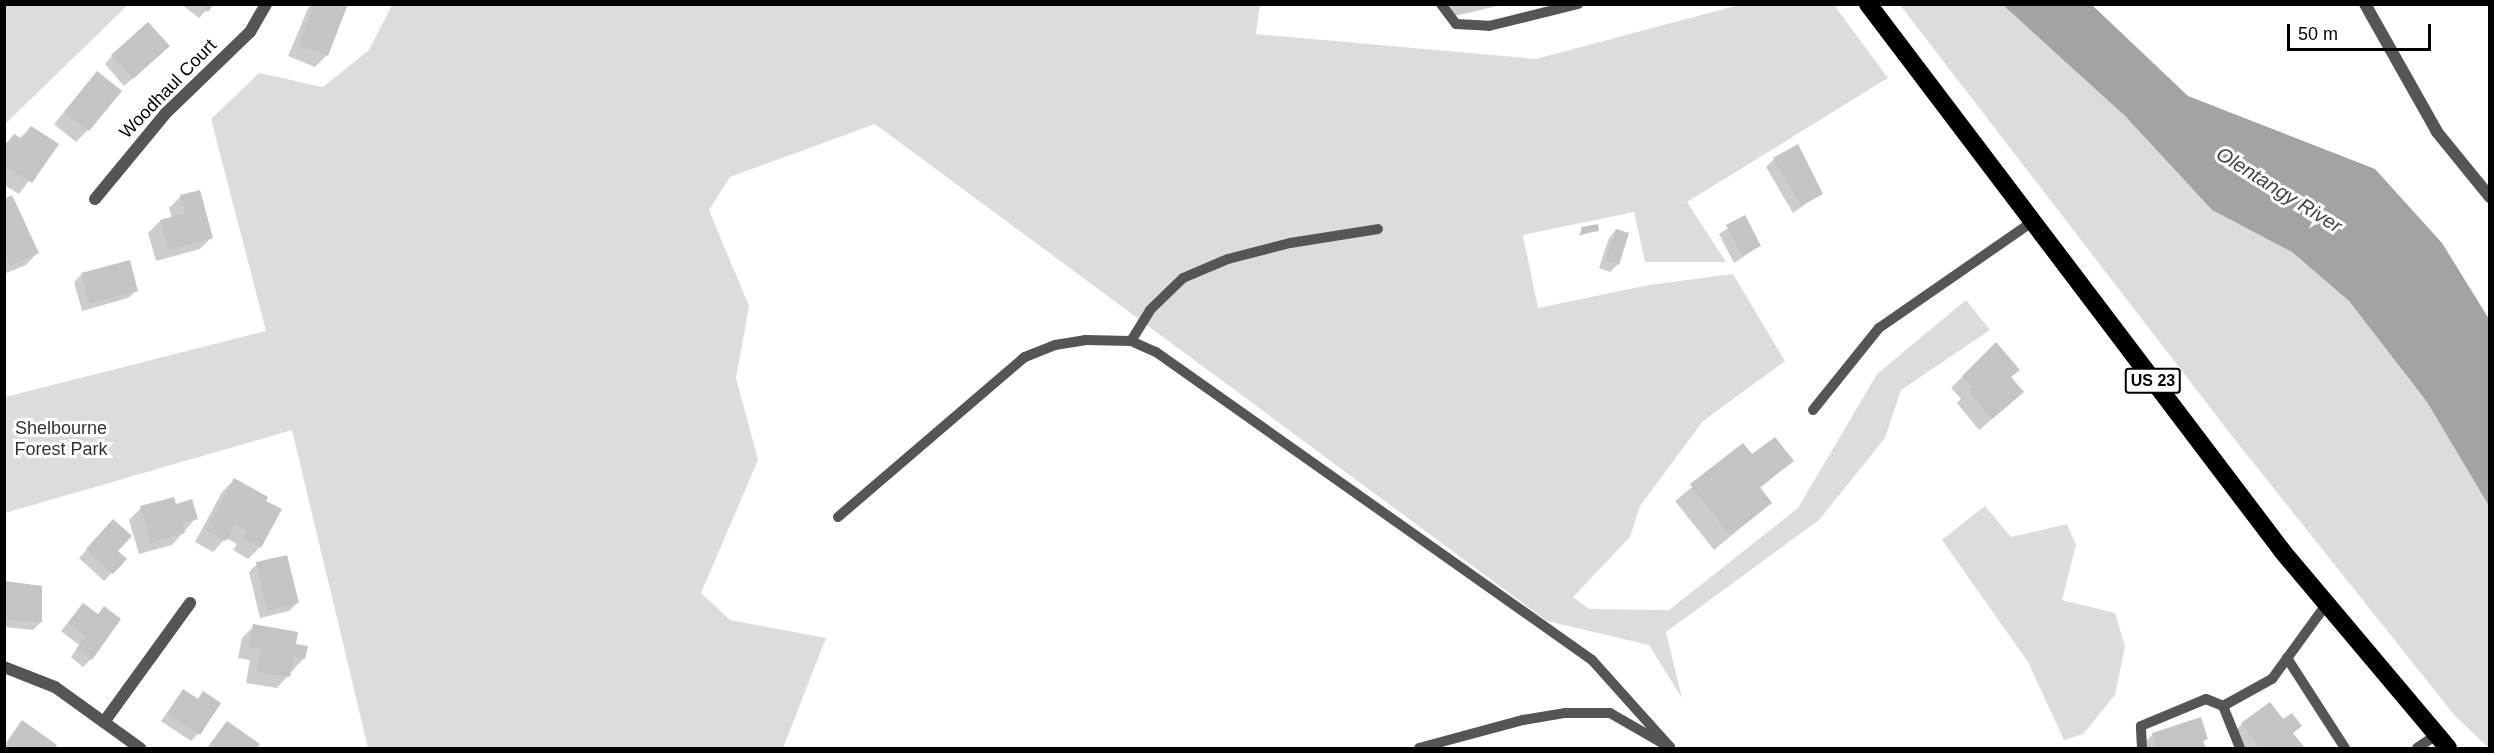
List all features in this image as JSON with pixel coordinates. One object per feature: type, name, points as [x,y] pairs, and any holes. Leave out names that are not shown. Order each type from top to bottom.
[{"type":"highway","name":"US 23","points":[[1868,4],[2325,606],[2448,748]]},
{"type":"street","name":"Woodhaul Court","points":[[95,199],[166,112],[250,32],[266,4]]},
{"type":"street","points":[[2365,4],[2437,132],[2490,197]]},
{"type":"street","points":[[104,722],[190,603]]},
{"type":"street","points":[[4,667],[38,677],[140,748]]},
{"type":"lane","points":[[1441,4],[1456,24],[1489,26],[1578,4]]},
{"type":"lane","points":[[1813,411],[1879,328],[2032,222]]},
{"type":"lane","points":[[1131,341],[1150,310],[1183,278],[1228,259],[1290,243],[1378,229]]},
{"type":"lane","points":[[838,517],[1025,357],[1075,342],[1131,341],[1156,352],[1592,660],[1669,748]]},
{"type":"lane","points":[[2223,706],[2272,679],[2325,606]]},
{"type":"lane","points":[[2287,658],[2345,748]]},
{"type":"lane","points":[[2142,748],[2141,726],[2206,699],[2223,706],[2240,748]]},
{"type":"lane","points":[[1419,748],[1565,713],[1610,713],[1669,748]]},
{"type":"lane","points":[[2417,748],[2436,735]]},
{"type":"green space","points":[[5,4],[128,4],[128,5],[5,124]]},
{"type":"green space","name":"Shelbourne Forest Park","points":[[1260,4],[1256,34],[1536,59],[1739,5],[1834,5],[1888,78],[1687,202],[1726,262],[1645,262],[1634,212],[1523,235],[1538,308],[1649,285],[1733,274],[1785,361],[1703,421],[1640,506],[1630,537],[1573,597],[1589,609],[1669,610],[1798,508],[1877,374],[1966,300],[1990,330],[1901,390],[1885,438],[1819,520],[1666,632],[1682,698],[1649,645],[1547,621],[875,124],[730,177],[709,210],[749,306],[736,378],[758,460],[701,593],[730,620],[826,638],[783,748],[368,748],[292,430],[5,513],[5,397],[266,331],[211,119],[259,73],[323,87],[369,50],[392,5]]},
{"type":"green space","points":[[1900,5],[2003,5],[2125,116],[2212,210],[2292,252],[2349,301],[2427,402],[2489,506],[2489,748],[2456,717],[2232,436]]},
{"type":"green space","points":[[1985,506],[2011,537],[2067,524],[2076,545],[2062,600],[2115,613],[2125,646],[2115,695],[2083,734],[2064,740],[2028,662],[1942,540]]},
{"type":"water","name":"Olentangy River","points":[[2003,5],[2092,5],[2188,96],[2375,169],[2442,243],[2489,319],[2489,506],[2427,402],[2349,301],[2292,252],[2212,210],[2125,116]]},
{"type":"building","points":[[199,4],[214,4],[208,12]]},
{"type":"building","points":[[314,4],[348,4],[328,56],[299,45]]},
{"type":"building","points":[[148,22],[170,46],[133,79],[111,55]]},
{"type":"building","points":[[97,71],[122,91],[89,131],[64,112]]},
{"type":"building","points":[[31,126],[59,144],[32,183],[4,165],[4,147],[14,134],[22,139]]},
{"type":"building","points":[[1798,144],[1823,194],[1801,206],[1773,158]]},
{"type":"building","points":[[200,190],[213,238],[168,250],[160,220],[185,213],[180,195]]},
{"type":"building","points":[[12,195],[39,253],[10,266],[4,253],[4,199]]},
{"type":"building","points":[[1745,215],[1761,246],[1742,256],[1726,225]]},
{"type":"building","points":[[1598,224],[1599,231],[1582,234],[1581,227]]},
{"type":"building","points":[[1616,229],[1629,233],[1619,265],[1606,260]]},
{"type":"building","points":[[130,260],[138,291],[89,304],[81,273]]},
{"type":"building","points":[[1996,342],[2020,370],[2011,377],[2024,392],[1992,419],[1968,390],[1972,387],[1962,376]]},
{"type":"building","points":[[1775,437],[1794,461],[1760,487],[1772,503],[1730,536],[1690,484],[1743,443],[1752,454]]},
{"type":"building","points":[[234,478],[268,497],[266,501],[282,509],[261,548],[243,538],[247,531],[235,525],[226,541],[206,530]]},
{"type":"building","points":[[174,497],[176,504],[192,499],[198,519],[183,523],[185,533],[151,543],[140,506]]},
{"type":"building","points":[[113,519],[132,536],[118,551],[127,559],[113,574],[86,549]]},
{"type":"building","points":[[287,555],[299,603],[267,611],[256,562]]},
{"type":"building","points":[[5,581],[42,586],[42,622],[4,620]]},
{"type":"building","points":[[83,603],[98,614],[104,606],[121,619],[92,660],[77,648],[86,637],[68,623]]},
{"type":"building","points":[[253,624],[298,632],[296,644],[308,646],[305,659],[294,657],[290,677],[257,672],[261,649],[249,647]]},
{"type":"building","points":[[183,689],[198,699],[203,691],[221,703],[200,735],[167,713]]},
{"type":"building","points":[[2270,702],[2283,719],[2292,713],[2302,726],[2293,733],[2305,748],[2260,748],[2241,723]]},
{"type":"building","points":[[2201,717],[2208,739],[2203,741],[2206,748],[2158,748],[2152,733]]},
{"type":"building","points":[[22,720],[57,745],[55,748],[14,748],[6,743]]},
{"type":"building","points":[[227,721],[260,744],[257,748],[217,748],[210,744]]}]
